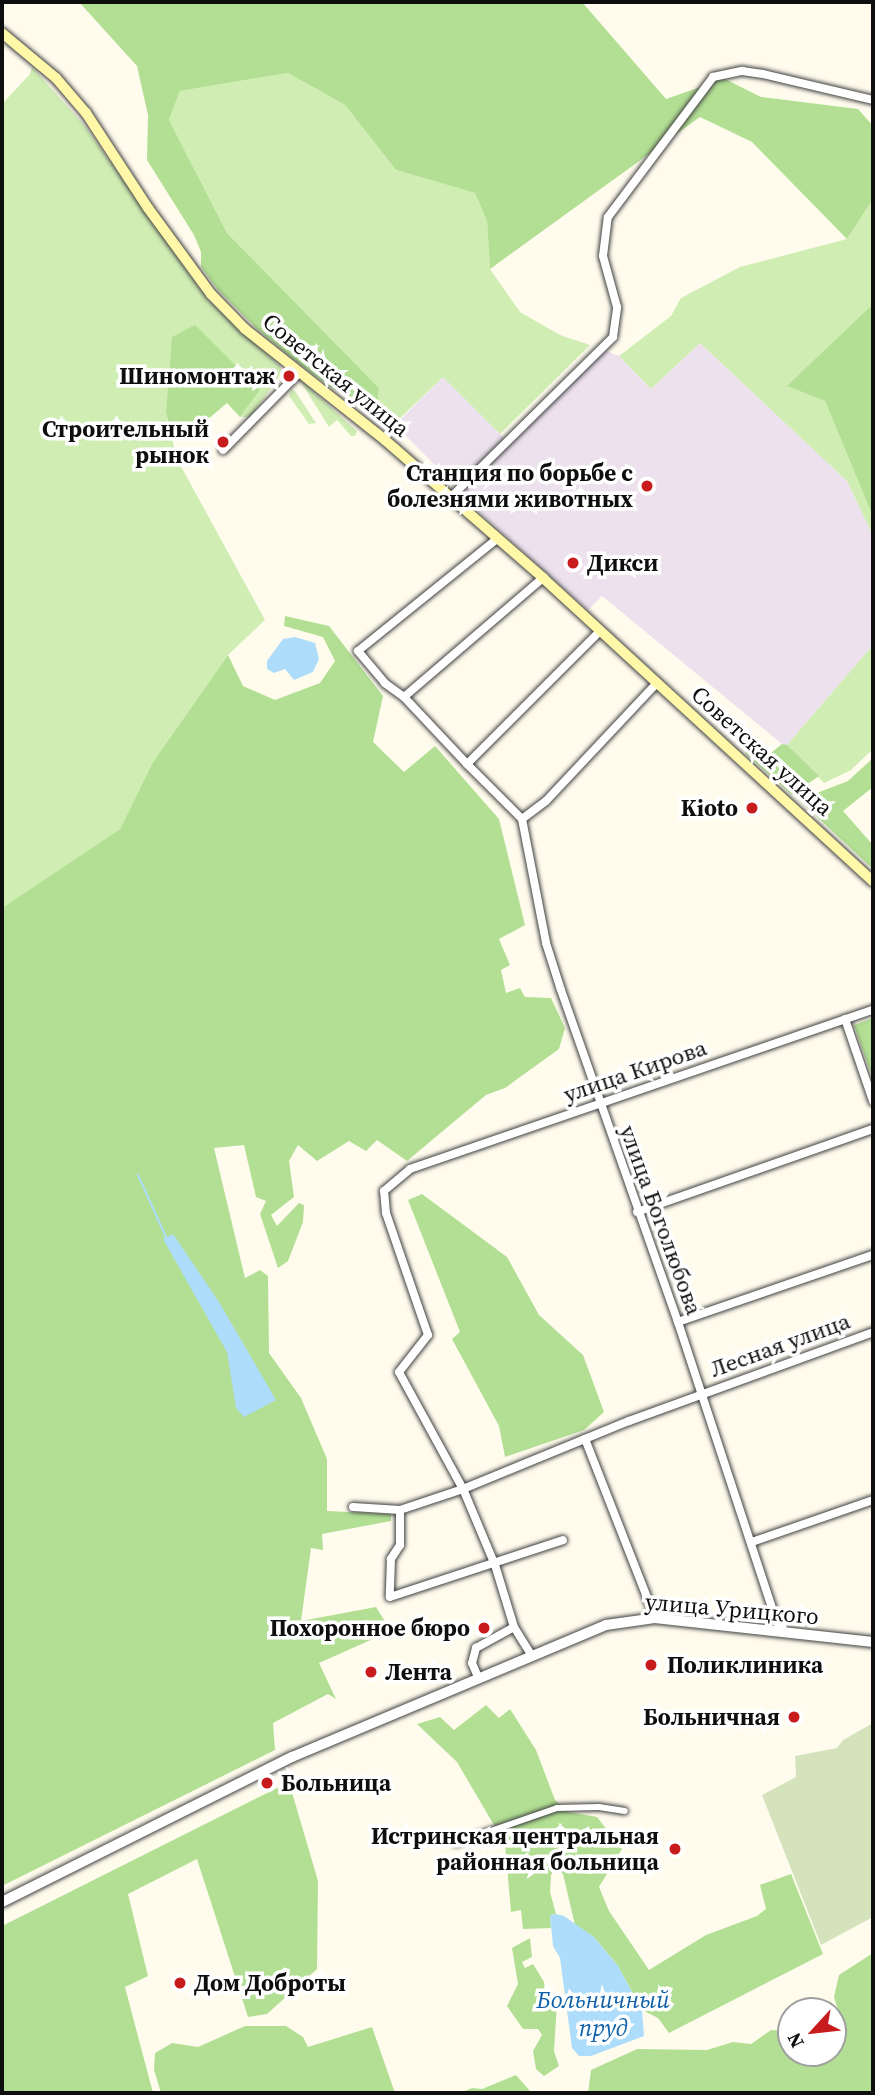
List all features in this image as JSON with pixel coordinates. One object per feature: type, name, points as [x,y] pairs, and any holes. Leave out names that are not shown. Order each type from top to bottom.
[{"type":"main road","name":"Советская улица","points":[[2,33],[56,78],[86,113],[148,208],[211,294],[244,329],[385,440],[543,578],[873,881]]},
{"type":"street","points":[[450,498],[613,337],[617,307],[603,256],[608,217],[713,77],[742,71],[752,72],[873,100]]},
{"type":"street","points":[[223,450],[299,373]]},
{"type":"street","points":[[497,539],[358,651],[385,683],[404,697],[522,819],[546,801],[657,683]]},
{"type":"street","points":[[404,697],[543,578]]},
{"type":"street","points":[[467,764],[600,631]]},
{"type":"street","name":"улица Боголюбова","points":[[522,819],[546,943],[598,1103],[678,1322],[779,1630]]},
{"type":"street","name":"улица Кирова","points":[[463,1489],[400,1372],[428,1335],[386,1213],[384,1191],[410,1169],[873,1010]]},
{"type":"street","points":[[845,1019],[873,1101]]},
{"type":"street","points":[[637,1212],[873,1129]]},
{"type":"street","points":[[678,1322],[873,1255]]},
{"type":"street","name":"Лесная улица","points":[[400,1510],[463,1489],[585,1439],[873,1332]]},
{"type":"street","points":[[585,1439],[655,1618]]},
{"type":"street","points":[[463,1489],[495,1565],[514,1627],[532,1656]]},
{"type":"street","points":[[752,1542],[873,1500]]},
{"type":"street","points":[[353,1507],[400,1510],[400,1545],[391,1559],[390,1597],[495,1565],[563,1540]]},
{"type":"street","name":"улица Урицкого","points":[[2,1902],[292,1758],[606,1625],[655,1618],[873,1642]]},
{"type":"street","points":[[478,1677],[472,1663],[475,1648],[514,1627]]},
{"type":"street","points":[[456,1843],[557,1808],[599,1807],[625,1811]]},
{"type":"shaded area","points":[[700,343],[847,481],[873,536],[873,645],[787,745],[782,744],[602,596],[588,610],[460,495],[601,349],[619,356],[651,389]]},
{"type":"shaded area","points":[[443,377],[505,439],[457,487],[395,425]]},
{"type":"green space","points":[[79,2],[582,2],[666,99],[706,85],[719,76],[761,97],[858,109],[873,126],[873,199],[847,239],[752,142],[700,117],[490,269],[487,221],[475,193],[396,170],[345,105],[288,73],[180,91],[169,120],[227,233],[379,388],[377,408],[333,389],[297,362],[257,329],[219,291],[201,267],[201,252],[194,235],[147,160],[148,115],[137,66]]},
{"type":"green space","points":[[32,67],[84,125],[208,300],[280,366],[282,373],[250,417],[240,417],[260,390],[166,413],[177,459],[265,620],[228,655],[153,762],[120,829],[2,908],[2,104],[30,74]]},
{"type":"green space","points":[[288,73],[345,105],[396,170],[475,193],[487,221],[490,269],[520,312],[560,335],[590,345],[500,434],[443,377],[394,424],[377,408],[379,388],[227,233],[169,120],[180,91]]},
{"type":"green space","points":[[873,199],[873,304],[788,386],[825,401],[873,517],[873,536],[847,481],[700,343],[651,389],[619,356],[671,316],[681,298],[740,267],[847,239]]},
{"type":"green space","points":[[873,304],[873,517],[825,401],[787,386]]},
{"type":"green space","points":[[195,325],[260,390],[240,417],[227,403],[187,437],[169,424],[166,413],[172,337]]},
{"type":"green space","points":[[299,379],[357,431],[355,436],[351,436],[337,420],[329,427]]},
{"type":"green space","points":[[291,390],[295,391],[316,423],[309,424],[289,396]]},
{"type":"green space","points":[[285,616],[329,626],[383,696],[373,742],[404,772],[435,746],[499,819],[525,925],[499,939],[510,965],[501,970],[506,993],[520,988],[525,997],[551,998],[565,1028],[559,1049],[505,1088],[486,1095],[407,1161],[377,1140],[366,1151],[349,1141],[317,1161],[298,1145],[289,1161],[294,1197],[271,1215],[277,1226],[299,1203],[304,1205],[303,1222],[288,1261],[278,1268],[260,1214],[266,1201],[256,1197],[244,1145],[214,1148],[245,1278],[260,1270],[268,1276],[269,1353],[301,1398],[327,1459],[327,1511],[391,1514],[391,1521],[322,1534],[323,1550],[311,1548],[301,1621],[376,1607],[391,1631],[319,1663],[336,1699],[328,1694],[273,1723],[275,1750],[2,1886],[2,908],[120,829],[153,762],[228,655],[243,686],[275,700],[320,683],[335,661],[323,637],[284,626]]},
{"type":"green space","points":[[873,645],[873,749],[851,770],[824,783],[787,745]]},
{"type":"green space","points":[[754,744],[766,757],[782,744],[787,745],[819,776],[792,795],[745,753]]},
{"type":"green space","points":[[873,758],[873,787],[843,811],[873,845],[873,869],[799,800],[848,781]]},
{"type":"green space","points":[[873,1018],[873,1079],[854,1025]]},
{"type":"green space","points":[[422,1194],[507,1257],[539,1315],[583,1355],[604,1412],[584,1430],[505,1457],[499,1426],[452,1339],[460,1332],[408,1200]]},
{"type":"green space","points":[[486,1705],[499,1718],[510,1709],[536,1750],[555,1800],[568,1812],[597,1817],[622,1849],[599,1887],[609,1911],[649,1970],[706,1935],[757,1916],[766,1909],[760,1885],[791,1874],[823,1954],[669,2033],[658,2018],[642,2010],[618,1966],[594,1937],[575,1925],[563,1874],[556,1867],[551,1875],[550,1892],[556,1914],[550,1915],[551,1928],[523,1929],[521,1910],[511,1912],[505,1844],[457,1762],[417,1724],[440,1717],[454,1730]]},
{"type":"green space","points":[[873,1723],[873,1917],[821,1945],[762,1795],[796,1777],[795,1756],[837,1748],[843,1740]]},
{"type":"green space","points":[[289,1782],[318,1881],[317,1969],[267,2014],[248,2017],[197,1859],[128,1894],[148,1976],[125,1987],[153,2093],[2,2093],[2,1926]]},
{"type":"green space","points":[[530,1938],[532,1957],[522,1962],[525,1968],[533,1964],[557,2003],[554,2051],[559,2066],[544,2076],[536,2069],[533,2051],[542,2035],[538,2029],[523,2029],[507,2006],[518,1984],[512,1948]]},
{"type":"green space","points":[[873,1953],[873,2093],[588,2093],[591,2070],[637,2049],[707,2050],[733,2042],[751,2044],[771,2030],[777,2030],[777,2067],[847,2067],[847,1997],[834,1997],[839,1975]]},
{"type":"green space","points":[[245,2026],[286,2026],[303,2037],[308,2047],[372,2027],[395,2093],[161,2093],[154,2070],[155,2053],[172,2043],[198,2047]]},
{"type":"green space","points":[[516,2075],[530,2091],[528,2093],[460,2093],[472,2088],[482,2089]]},
{"type":"water","points":[[295,637],[315,643],[319,659],[313,672],[294,680],[285,669],[274,673],[267,669],[267,661],[283,639]]},
{"type":"water","points":[[173,1234],[219,1302],[276,1400],[244,1417],[236,1408],[227,1352],[163,1239]]},
{"type":"water","name":"Больничный пруд","points":[[550,1915],[564,1916],[594,1937],[618,1966],[642,2010],[644,2036],[591,2056],[579,2056],[572,2048],[560,1958],[553,1946]]},
{"type":"waterway","points":[[138,1175],[166,1237]]},
{"type":"place","name":"Шиномонтаж","points":[[289,376]]},
{"type":"place","name":"Строительный рынок","points":[[223,442]]},
{"type":"place","name":"Станция по борьбе с болезнями животных","points":[[647,486]]},
{"type":"place","name":"Дикси","points":[[573,563]]},
{"type":"place","name":"Kioto","points":[[752,808]]},
{"type":"place","name":"Похоронное бюро","points":[[484,1628]]},
{"type":"place","name":"Поликлиника","points":[[651,1665]]},
{"type":"place","name":"Лента","points":[[371,1672]]},
{"type":"place","name":"Больничная","points":[[794,1717]]},
{"type":"place","name":"Больница","points":[[267,1783]]},
{"type":"place","name":"Истринская центральная районная больница","points":[[675,1849]]},
{"type":"place","name":"Дом Доброты","points":[[180,1983]]}]
